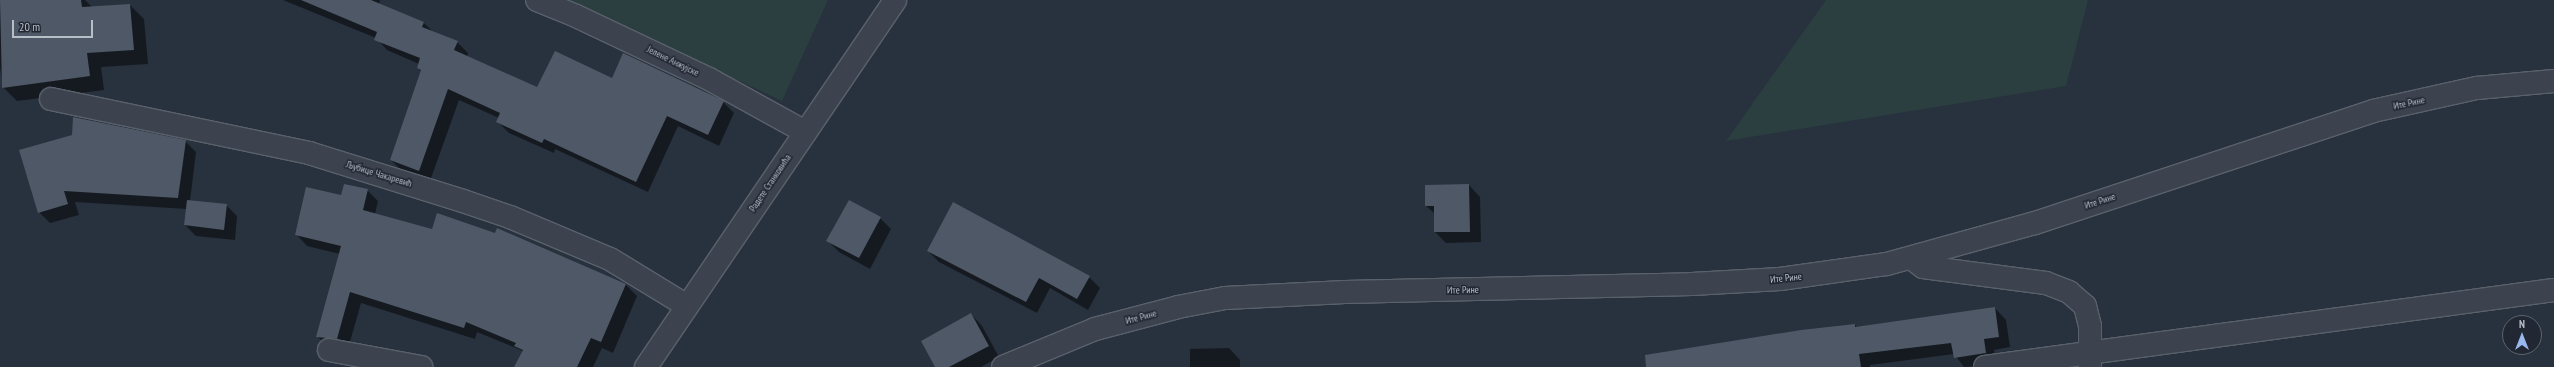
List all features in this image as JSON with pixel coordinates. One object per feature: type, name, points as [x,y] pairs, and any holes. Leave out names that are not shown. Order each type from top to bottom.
[{"type":"street","name":"Јелене Анжујске","points":[[537,0],[576,16],[709,79],[805,132]]},
{"type":"street","name":"Радете Станковића","points":[[646,367],[895,0]]},
{"type":"street","name":"Ите Рине","points":[[1003,367],[1096,329],[1178,307],[1225,298],[1345,292],[1758,280],[1862,268],[1912,258],[2034,223],[2373,111],[2477,88],[2554,81]]},
{"type":"street","name":"Љубице Чакаревић","points":[[51,99],[309,153],[463,201],[510,217],[610,259],[687,306]]},
{"type":"street","points":[[1912,258],[1923,267],[2046,283],[2069,292],[2085,306],[2090,326],[2090,359]]},
{"type":"street","points":[[1985,367],[2090,359],[2554,290]]},
{"type":"street","points":[[329,350],[421,367]]},
{"type":"shaded area","points":[[566,0],[828,0],[782,101]]},
{"type":"shaded area","points":[[1826,0],[2088,0],[2066,86],[1726,141]]},
{"type":"building","points":[[0,0],[81,0],[82,7],[130,4],[134,50],[87,53],[90,76],[2,88]]},
{"type":"building","points":[[301,0],[371,0],[424,22],[422,27],[458,41],[454,50],[537,87],[555,51],[612,78],[623,53],[724,101],[708,135],[667,116],[636,182],[544,139],[542,143],[496,122],[500,113],[448,89],[419,171],[390,160],[421,70],[417,68],[420,58],[374,40],[377,32]]},
{"type":"building","points":[[73,117],[186,140],[178,198],[64,191],[68,204],[38,213],[19,150],[72,135]]},
{"type":"building","points":[[344,184],[368,189],[363,210],[432,229],[437,213],[495,233],[497,228],[626,284],[601,342],[591,338],[577,367],[514,367],[523,350],[514,346],[516,343],[466,322],[464,328],[350,292],[337,339],[316,337],[341,246],[295,235],[306,187],[341,195]]},
{"type":"building","points":[[1469,184],[1470,232],[1434,232],[1434,206],[1425,206],[1425,185]]},
{"type":"building","points":[[187,200],[227,204],[224,230],[184,225]]},
{"type":"building","points":[[849,200],[881,217],[859,258],[826,241]]},
{"type":"building","points":[[953,202],[1090,276],[1077,299],[1039,278],[1026,302],[927,251]]},
{"type":"building","points":[[1995,307],[1999,337],[1984,339],[1986,353],[1954,358],[1951,343],[1859,354],[1861,367],[1646,367],[1645,355],[1801,330],[1855,324],[1855,327]]},
{"type":"building","points":[[971,313],[989,346],[949,367],[935,367],[921,341]]}]
